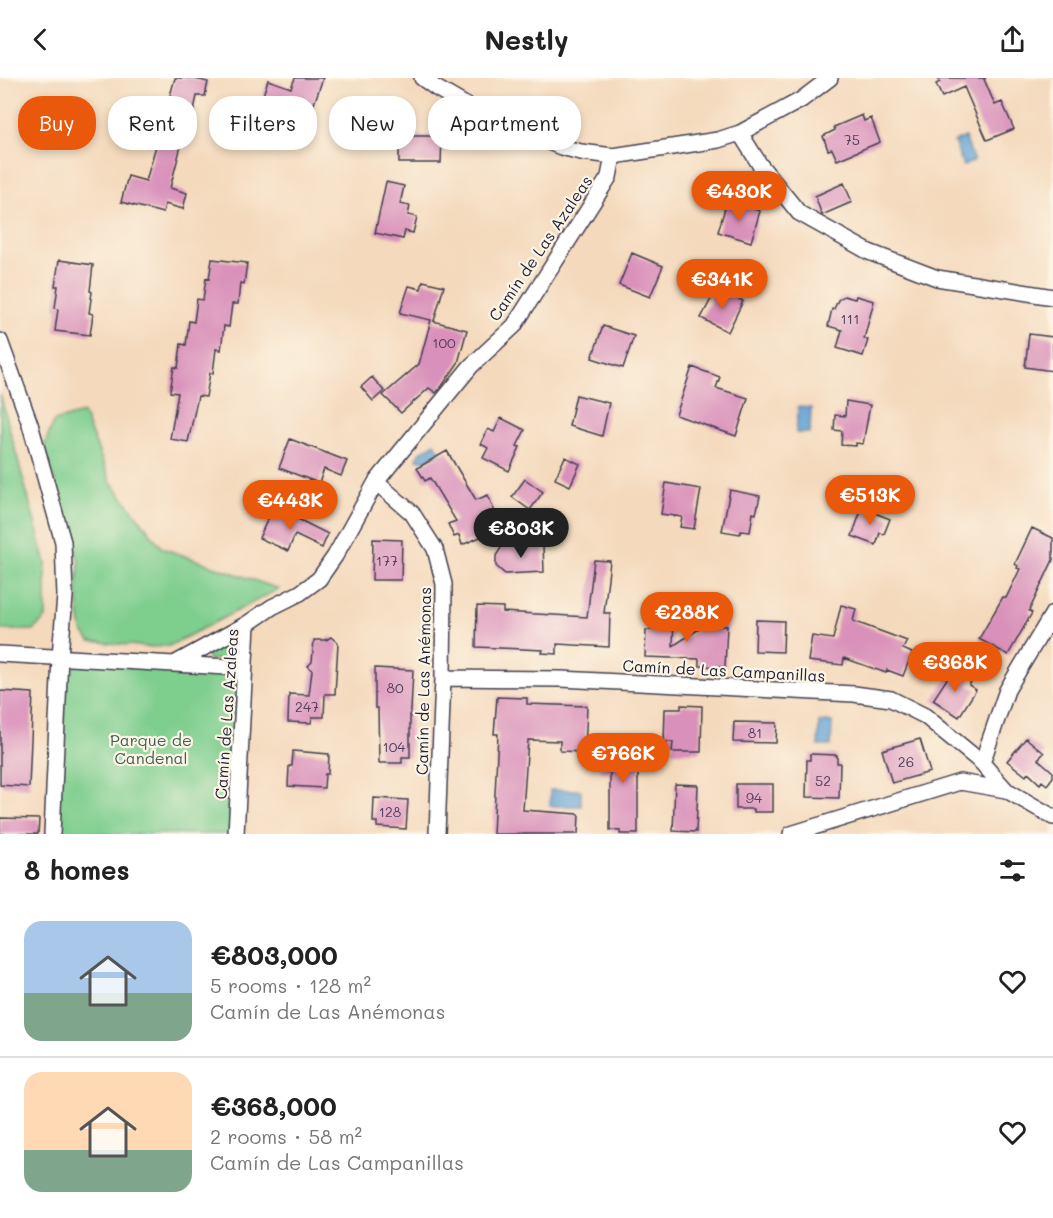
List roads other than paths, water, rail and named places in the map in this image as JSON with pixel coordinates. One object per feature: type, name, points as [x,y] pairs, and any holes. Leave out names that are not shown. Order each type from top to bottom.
[{"type":"street","points":[[422,78],[467,106],[541,139],[571,149],[613,156],[718,140],[740,133],[801,100],[830,78]]},
{"type":"street","points":[[740,133],[760,165],[799,213],[869,252],[937,278],[1053,297]]},
{"type":"street","name":"Camín de Las Azaleas","points":[[236,834],[247,624],[300,593],[319,579],[376,482],[471,366],[514,326],[609,177],[613,156]]},
{"type":"street","points":[[0,341],[30,424],[63,542],[65,596],[52,834]]},
{"type":"street","name":"Camín de Las Anémonas","points":[[376,482],[412,513],[435,549],[444,584],[444,678],[437,834]]},
{"type":"street","points":[[982,763],[1007,690],[1053,613]]},
{"type":"street","points":[[175,663],[247,624]]},
{"type":"street","points":[[0,654],[244,668]]},
{"type":"street","name":"Camín de Las Campanillas","points":[[444,678],[561,679],[854,694],[891,699],[925,716],[982,763],[1006,790]]},
{"type":"street","points":[[792,834],[960,782],[1006,790],[1053,817]]},
{"type":"water","points":[[965,137],[974,161],[963,166],[954,142]]},
{"type":"water","points":[[798,407],[811,408],[810,433],[796,433]]},
{"type":"water","points":[[435,443],[440,452],[424,461],[417,459],[419,453]]},
{"type":"water","points":[[819,722],[832,722],[831,746],[818,746]]},
{"type":"water","points":[[550,790],[581,790],[581,806],[550,806]]},
{"type":"park label","name":"Parque de Candenal","points":[[151,748]]}]
